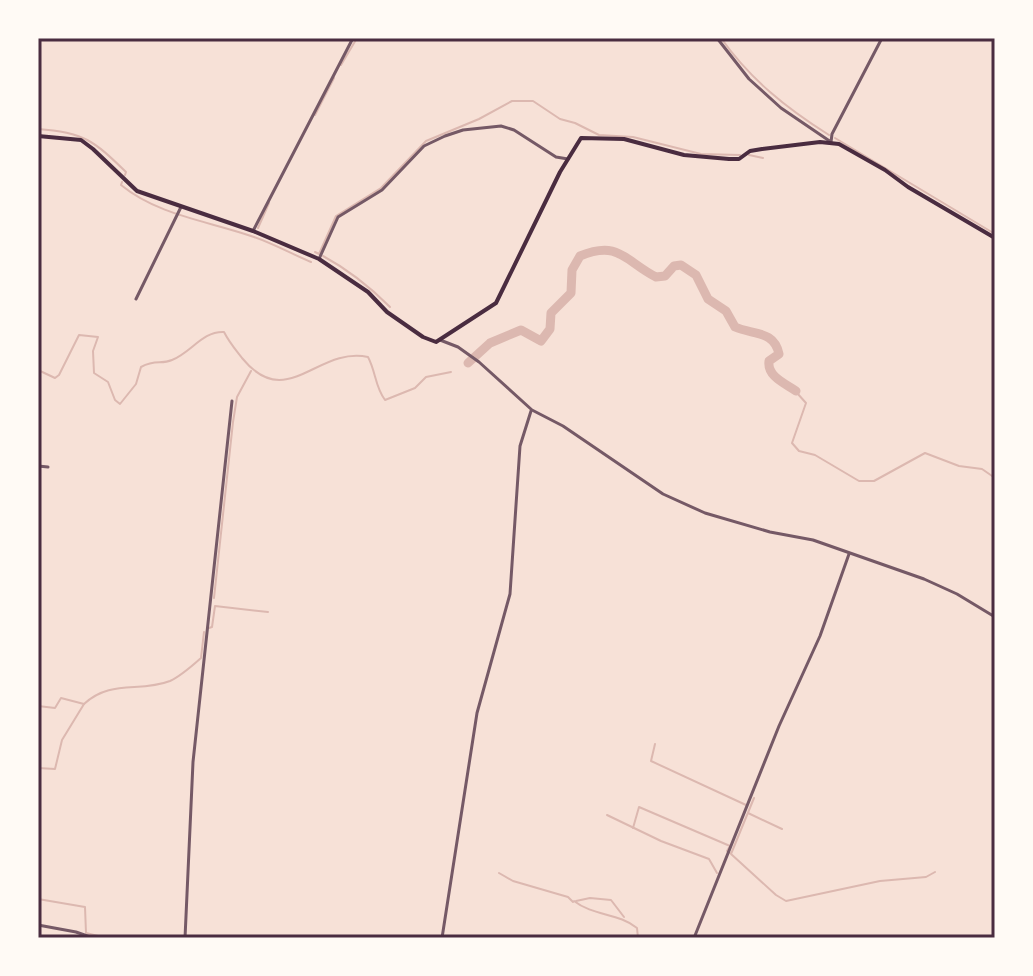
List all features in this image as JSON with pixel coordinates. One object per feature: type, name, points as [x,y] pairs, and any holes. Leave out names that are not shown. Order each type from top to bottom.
[{"type":"main road","points":[[38,136],[81,140],[137,191],[253,231],[319,259],[345,274],[387,312],[423,337],[436,342],[496,303],[577,142],[587,137],[624,139],[684,155],[729,159],[742,157],[750,151],[831,142],[870,161],[995,238]]},
{"type":"street","points":[[253,231],[353,38]]},
{"type":"street","points":[[717,38],[749,79],[781,108],[831,142],[832,134],[882,38]]},
{"type":"street","points":[[319,259],[338,217],[382,190],[424,146],[445,136],[463,130],[501,126],[514,130],[561,159],[568,159]]},
{"type":"street","points":[[136,299],[181,207]]},
{"type":"street","points":[[439,340],[458,347],[479,362],[532,410],[563,426],[613,463],[682,503],[749,526],[813,540],[924,579],[995,617]]},
{"type":"street","points":[[185,938],[193,762],[232,401]]},
{"type":"street","points":[[442,938],[477,713],[510,594],[520,446],[527,417],[532,410]]},
{"type":"street","points":[[38,466],[48,467]]},
{"type":"street","points":[[694,938],[779,726],[820,636],[849,554]]},
{"type":"street","points":[[38,925],[93,938]]},
{"type":"waterway","points":[[341,65],[357,38]]},
{"type":"waterway","points":[[721,38],[744,67],[770,92],[829,135]]},
{"type":"waterway","points":[[315,115],[334,78]]},
{"type":"waterway","points":[[315,252],[319,254],[336,216],[381,188],[426,141],[479,119],[512,101],[533,101],[560,119],[599,135],[633,137],[701,154],[740,155]]},
{"type":"waterway","points":[[38,129],[67,133],[87,140],[115,161],[126,172],[125,175]]},
{"type":"waterway","points":[[835,138],[995,234]]},
{"type":"waterway","points":[[749,155],[763,158]]},
{"type":"waterway","points":[[122,182],[121,185],[151,204],[254,237],[311,262]]},
{"type":"waterway","points":[[258,228],[269,203]]},
{"type":"waterway","points":[[468,363],[490,343],[521,330],[541,341],[550,329],[551,313],[571,293],[572,270],[580,256],[604,250],[621,254],[656,277],[665,276],[674,266],[681,265],[696,275],[708,299],[726,311],[735,327],[762,334],[773,341],[779,354],[769,361],[771,371],[777,379],[796,391]]},
{"type":"waterway","points":[[323,256],[358,279],[390,307]]},
{"type":"waterway","points":[[38,370],[55,378],[79,335],[98,337],[93,351],[94,373],[108,382],[115,400],[120,404],[136,384],[141,367],[172,360],[203,338],[224,332],[242,358],[258,373],[274,380],[303,374],[333,360],[350,356],[368,357],[385,400],[415,388],[426,377],[451,372]]},
{"type":"waterway","points":[[214,598],[237,397],[251,371]]},
{"type":"waterway","points":[[797,393],[806,403],[792,443],[799,451],[815,455],[859,481],[874,481],[925,453],[959,466],[982,469],[995,478]]},
{"type":"waterway","points":[[209,628],[212,627],[215,606],[268,612]]},
{"type":"waterway","points":[[38,706],[55,708],[61,698],[84,704],[94,696],[115,689],[170,681],[201,658],[204,632]]},
{"type":"waterway","points":[[38,768],[55,769],[62,740],[84,704]]},
{"type":"waterway","points":[[655,744],[651,761],[746,805]]},
{"type":"waterway","points":[[754,798],[731,854],[786,901],[880,881],[926,877],[935,872]]},
{"type":"waterway","points":[[633,828],[639,807],[730,846],[727,851],[730,853]]},
{"type":"waterway","points":[[748,813],[782,829]]},
{"type":"waterway","points":[[607,815],[661,841],[709,859],[717,873]]},
{"type":"waterway","points":[[499,873],[513,881],[568,897],[573,902]]},
{"type":"waterway","points":[[576,901],[590,898],[611,900],[624,917]]},
{"type":"waterway","points":[[38,899],[85,907],[86,933],[106,938]]},
{"type":"waterway","points":[[574,901],[630,923],[637,928],[638,938]]}]
